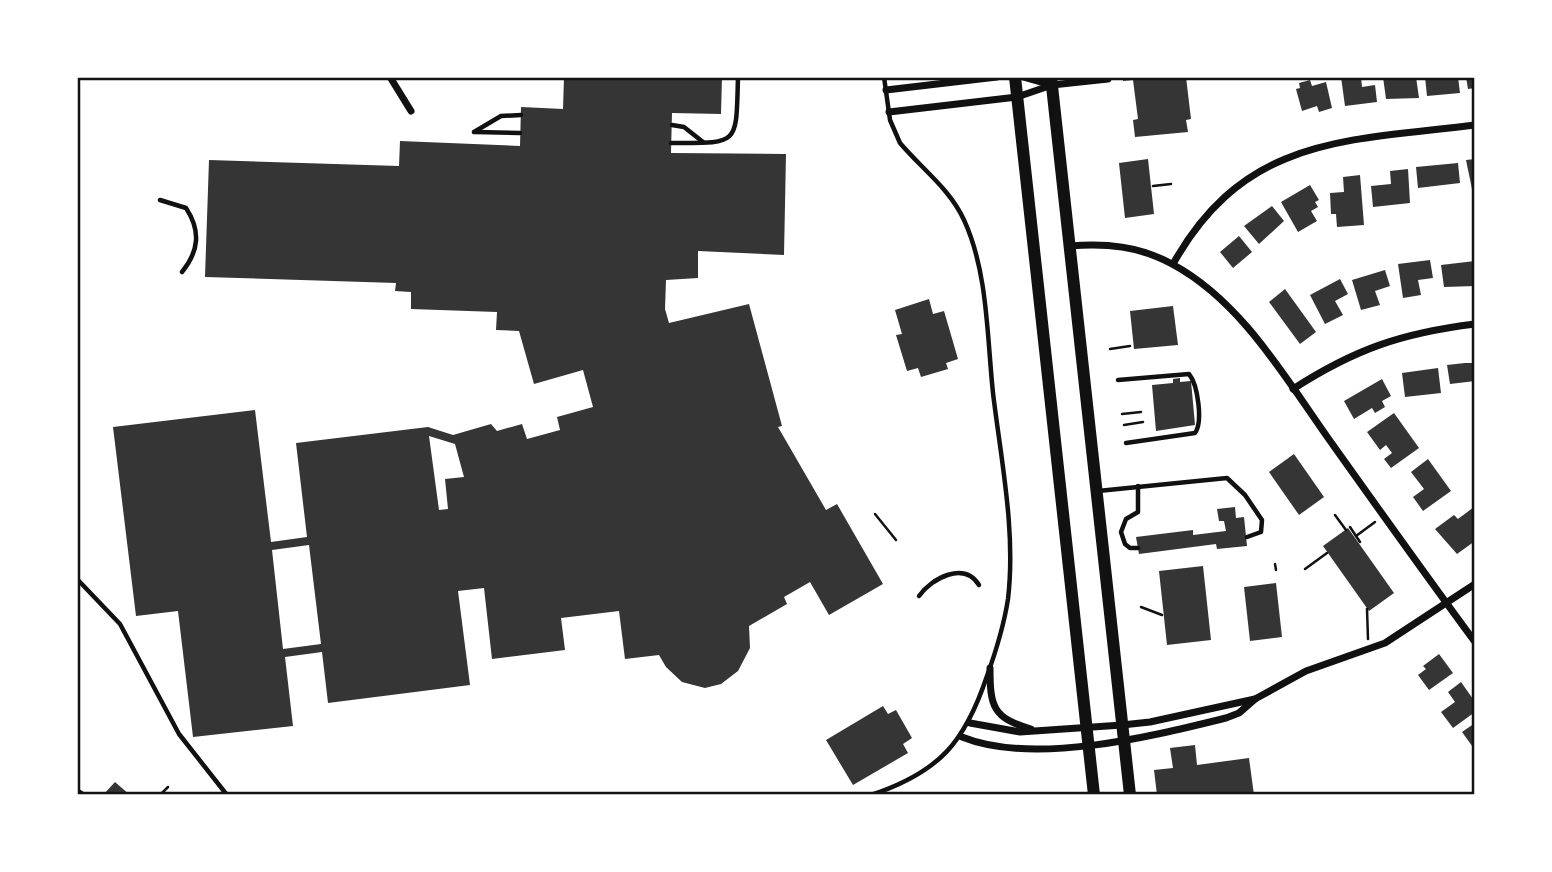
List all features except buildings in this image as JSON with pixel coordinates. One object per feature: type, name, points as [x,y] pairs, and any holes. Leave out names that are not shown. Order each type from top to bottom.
[{"type":"main road","points":[[1015,77],[1094,795]]},
{"type":"main road","points":[[1051,81],[1130,795]]},
{"type":"street","points":[[886,90],[996,77]]},
{"type":"street","points":[[1023,77],[1051,81],[1108,79]]},
{"type":"street","points":[[889,112],[1017,97],[1051,81]]},
{"type":"street","points":[[1173,264],[1196,227],[1222,198],[1246,179],[1287,156],[1342,141],[1475,125]]},
{"type":"street","points":[[1070,246],[1128,247],[1173,264],[1226,304],[1293,389],[1475,642]]},
{"type":"street","points":[[1293,389],[1340,360],[1382,342],[1423,331],[1475,324]]},
{"type":"street","points":[[962,737],[1016,748],[1088,745],[1226,718],[1239,713],[1255,699],[1306,671],[1385,643],[1475,584]]},
{"type":"street","points":[[990,668],[990,693],[999,715],[1012,723],[1032,729]]},
{"type":"street","points":[[970,723],[1006,731],[1150,722],[1255,699]]},
{"type":"lane","points":[[671,143],[722,143],[736,126],[738,77]]},
{"type":"lane","points":[[871,795],[921,771],[962,737],[970,723],[990,668],[1006,612],[1010,560],[979,269],[962,216],[946,192],[900,143],[889,112],[884,77]]},
{"type":"lane","points":[[520,134],[474,132],[501,116],[521,115]]},
{"type":"lane","points":[[672,125],[684,127],[704,143]]},
{"type":"lane","points":[[160,201],[186,208],[196,227],[196,250],[182,272]]},
{"type":"lane","points":[[1118,380],[1189,374],[1194,382],[1197,431],[1191,436],[1126,443]]},
{"type":"lane","points":[[1097,491],[1227,478],[1245,495],[1262,520],[1261,532],[1247,537]]},
{"type":"lane","points":[[1138,486],[1138,512],[1126,519],[1121,532],[1125,544],[1130,548],[1138,548]]},
{"type":"lane","points":[[919,596],[933,580],[963,572],[975,578],[979,585]]},
{"type":"lane","points":[[77,579],[120,624],[179,734],[226,795]]},
{"type":"path","points":[[1153,186],[1171,184]]},
{"type":"path","points":[[1110,349],[1130,346]]},
{"type":"path","points":[[1122,414],[1141,412]]},
{"type":"path","points":[[1124,425],[1143,422]]},
{"type":"path","points":[[875,514],[895,540]]},
{"type":"path","points":[[1335,515],[1360,542]]},
{"type":"path","points":[[1356,536],[1375,522]]},
{"type":"path","points":[[1305,569],[1327,553]]},
{"type":"path","points":[[1275,564],[1276,569]]},
{"type":"path","points":[[1141,607],[1162,615]]},
{"type":"path","points":[[1367,610],[1367,639]]},
{"type":"path","points":[[160,795],[167,787]]},
{"type":"path","points":[[77,789],[86,795]]}]
